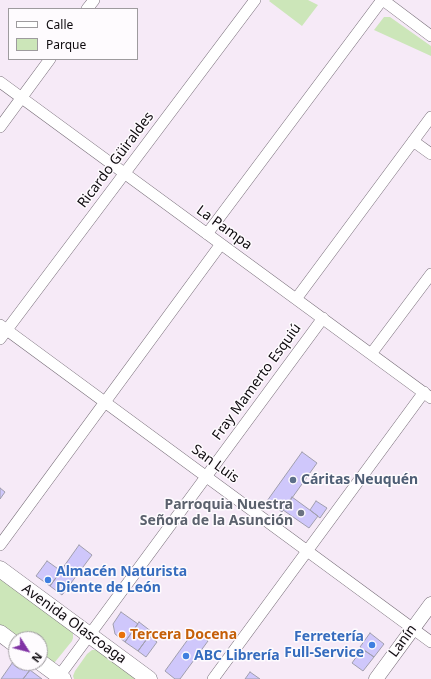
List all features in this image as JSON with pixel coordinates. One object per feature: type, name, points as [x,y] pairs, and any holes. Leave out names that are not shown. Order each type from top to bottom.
[{"type":"main road","name":"Avenida Olascoaga","points":[[0,570],[149,679]]},
{"type":"main road","points":[[48,669],[59,678]]},
{"type":"street","points":[[88,8],[94,0]]},
{"type":"street","name":"Ricardo Güiraldes","points":[[2,331],[255,0]]},
{"type":"street","points":[[207,234],[382,0],[431,36]]},
{"type":"street","points":[[0,127],[49,60]]},
{"type":"street","name":"La Pampa","points":[[0,82],[427,395]]},
{"type":"street","points":[[296,299],[431,117]]},
{"type":"street","points":[[413,141],[431,154]]},
{"type":"street","points":[[0,545],[221,244]]},
{"type":"street","points":[[371,354],[431,274]]},
{"type":"street","name":"Fray Mamerto Esquiú","points":[[59,678],[89,635],[323,318]]},
{"type":"street","name":"San Luis","points":[[2,331],[105,402],[431,642]]},
{"type":"street","points":[[213,679],[307,551],[427,395]]},
{"type":"street","name":"Lanín","points":[[376,679],[431,604]]},
{"type":"green space","points":[[308,0],[318,5],[302,26],[269,1]]},
{"type":"green space","points":[[384,17],[390,17],[431,46],[431,56],[374,30]]},
{"type":"green space","points":[[0,577],[73,632],[73,638],[53,663],[48,660],[48,631],[8,632],[0,626]]},
{"type":"green space","points":[[92,650],[98,650],[137,679],[74,679],[73,676],[75,671],[87,654]]},
{"type":"building","name":"Cáritas Neuquén","points":[[302,452],[317,463],[282,512],[267,501]]},
{"type":"building","points":[[0,488],[5,492],[0,499]]},
{"type":"building","name":"Parroquia Nuestra Señora de la Asunción","points":[[292,497],[318,516],[309,528],[283,510]]},
{"type":"building","points":[[316,501],[327,508],[320,518],[310,510]]},
{"type":"building","points":[[79,545],[92,555],[62,595],[50,586]]},
{"type":"building","points":[[47,561],[61,571],[50,586],[36,576]]},
{"type":"building","points":[[121,612],[138,624],[125,642],[115,634],[113,624]]},
{"type":"building","points":[[139,622],[152,632],[138,651],[125,642]]},
{"type":"building","name":"ABC Librería","points":[[194,631],[208,641],[180,679],[175,679],[165,671]]},
{"type":"building","name":"Ferretería Full-Service","points":[[370,633],[384,644],[374,657],[360,647]]},
{"type":"building","points":[[149,636],[157,642],[146,657],[138,651]]},
{"type":"building","points":[[362,649],[374,657],[363,671],[352,663]]},
{"type":"building","points":[[8,669],[8,671],[29,671],[23,679],[1,679]]},
{"type":"building","points":[[29,671],[31,671],[42,679],[23,679]]},
{"type":"building","points":[[250,672],[260,679],[245,679]]},
{"type":"place","name":"Cáritas Neuquén","points":[[293,480]]},
{"type":"place","name":"Parroquia Nuestra Señora de la Asunción","points":[[301,513]]},
{"type":"place","name":"Almacén Naturista Diente de León","points":[[48,580]]},
{"type":"place","name":"Tercera Docena","points":[[122,635]]},
{"type":"place","name":"Ferretería Full-Service","points":[[372,645]]},
{"type":"place","name":"ABC Librería","points":[[186,656]]}]
